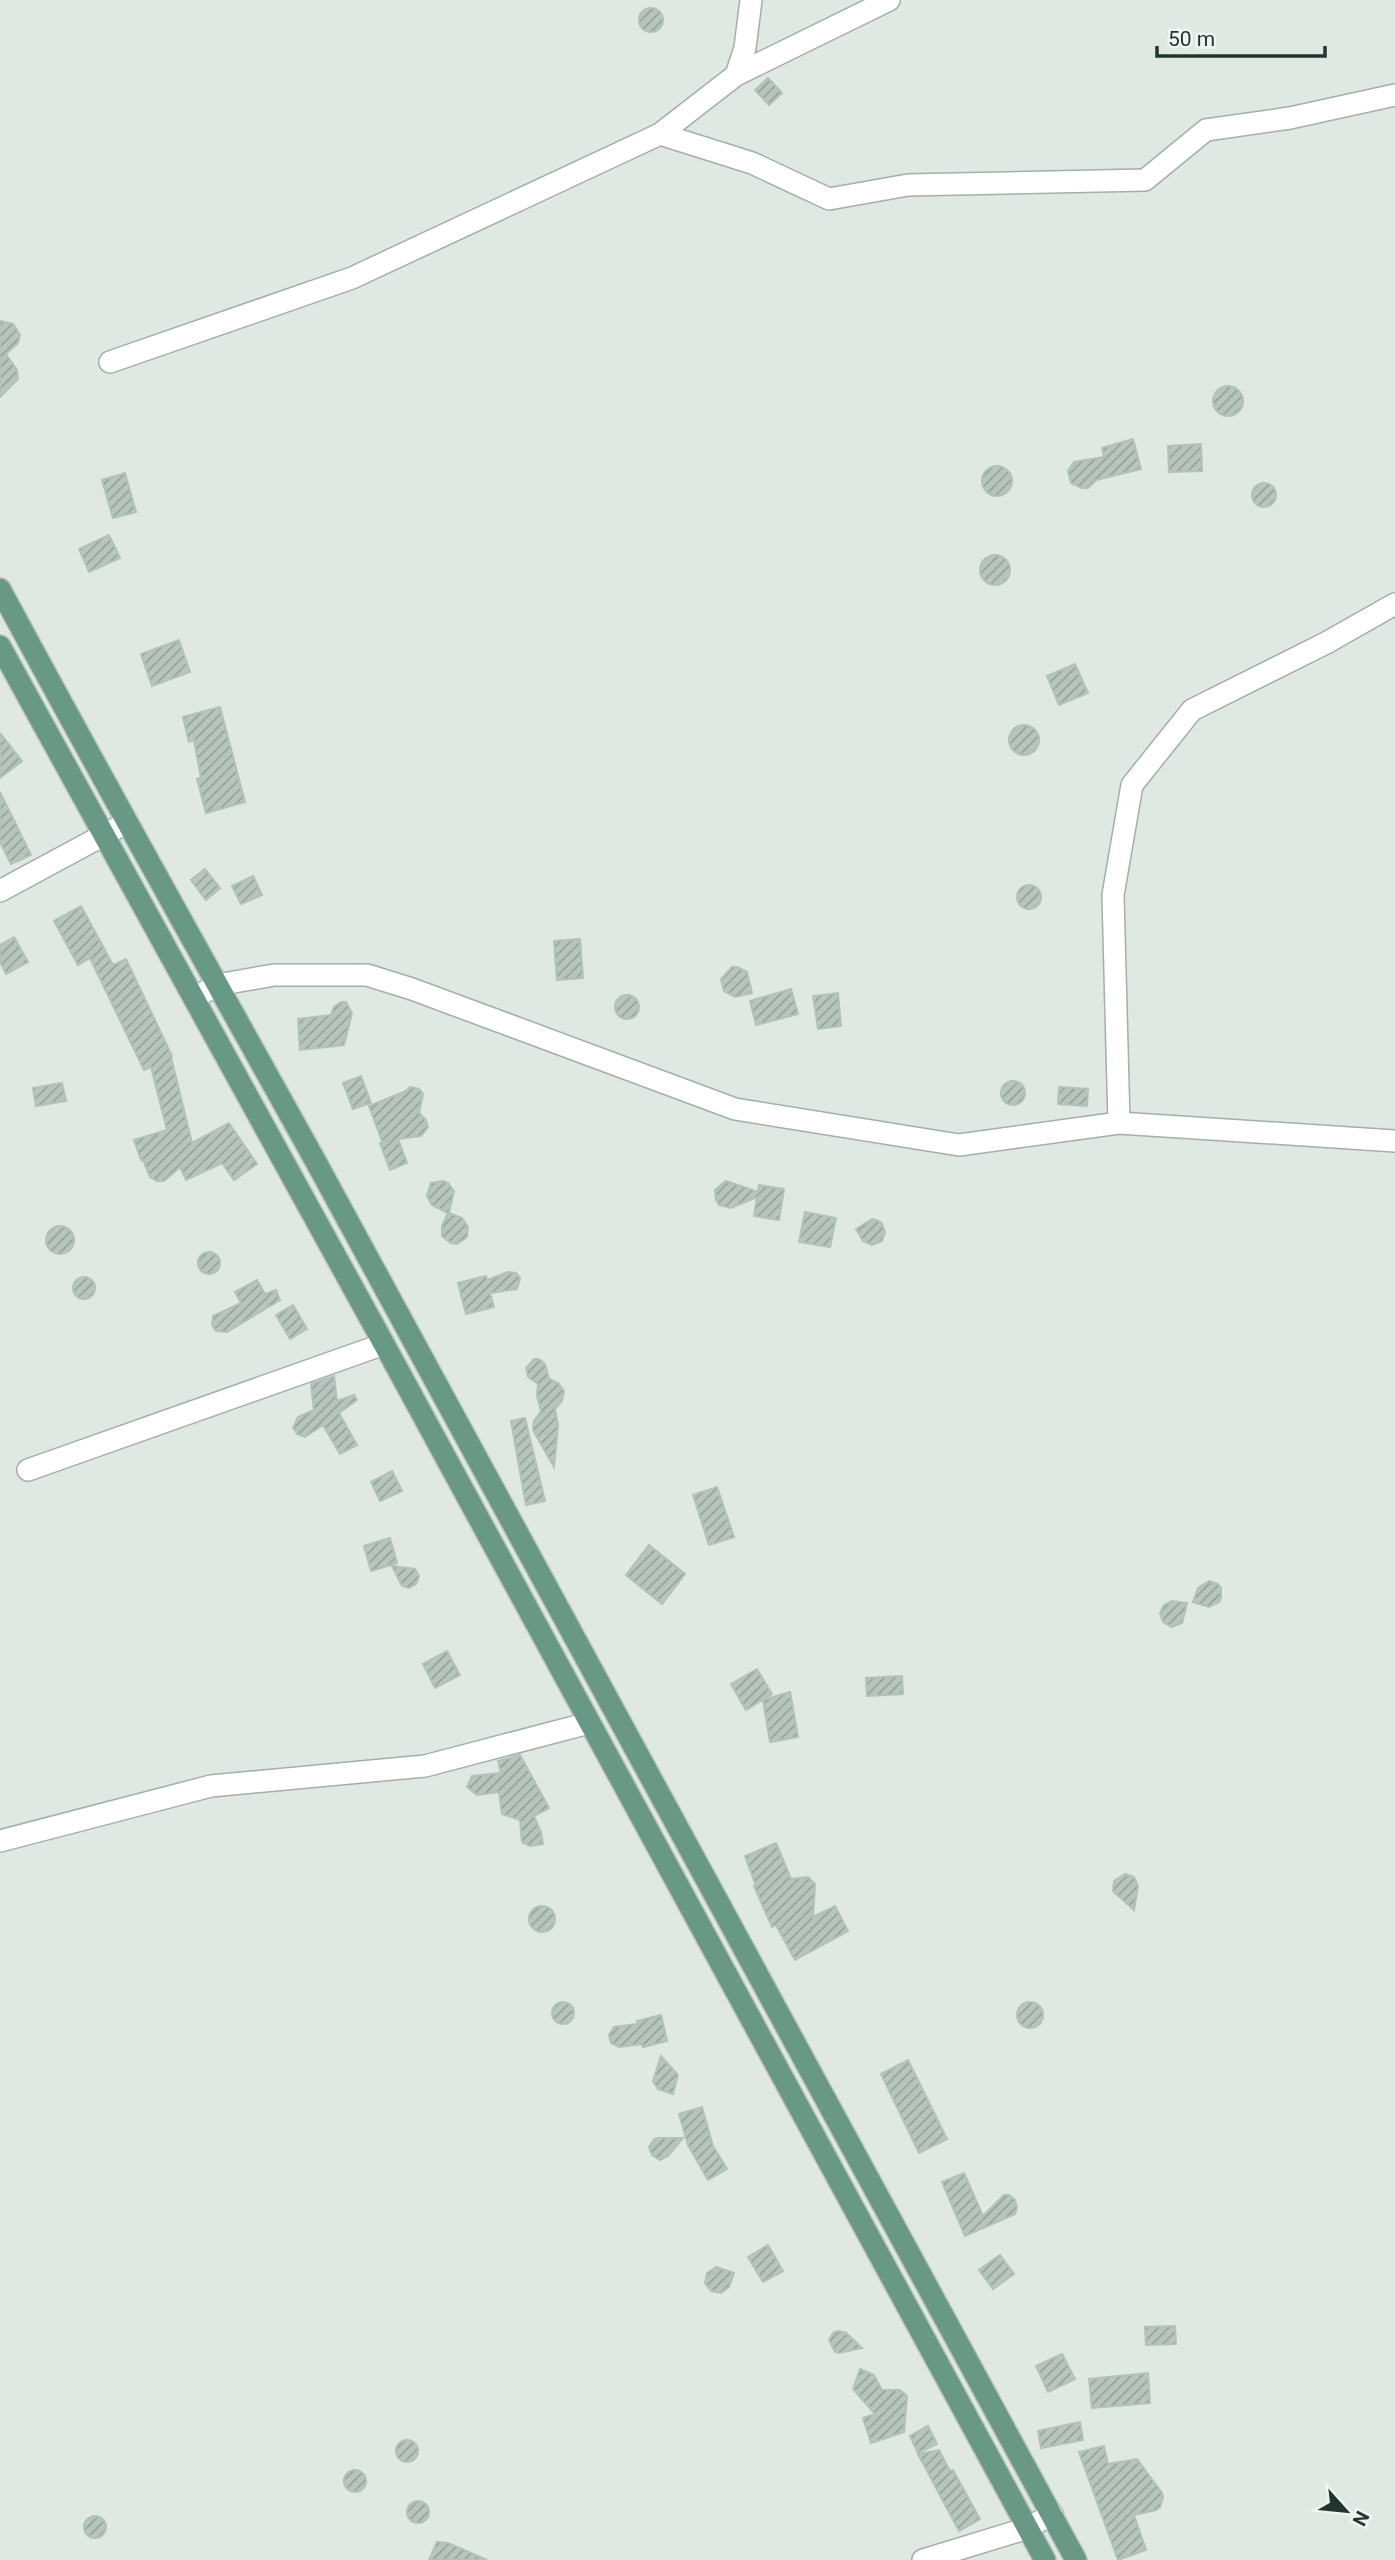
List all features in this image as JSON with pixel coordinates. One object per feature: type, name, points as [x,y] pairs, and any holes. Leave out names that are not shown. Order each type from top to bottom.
[{"type":"main road","points":[[0,589],[749,1955],[1076,2560]]},
{"type":"main road","points":[[0,646],[384,1344],[1045,2560]]},
{"type":"street","points":[[736,75],[745,48],[751,0]]},
{"type":"street","points":[[110,362],[352,278],[660,134],[736,75],[889,0]]},
{"type":"street","points":[[660,134],[752,163],[829,199],[908,185],[1144,180],[1206,130],[1290,118],[1395,96]]},
{"type":"street","points":[[1119,1123],[1114,895],[1132,785],[1192,710],[1326,643],[1395,604]]},
{"type":"street","points":[[0,891],[126,823]]},
{"type":"street","points":[[194,998],[217,985],[274,975],[367,975],[735,1109],[959,1145],[1119,1123],[1395,1141]]},
{"type":"street","points":[[28,1470],[384,1344]]},
{"type":"street","points":[[0,1841],[211,1787],[425,1766],[589,1723]]},
{"type":"street","points":[[923,2560],[1028,2528],[1052,2514]]},
{"type":"building","points":[[651,8],[660,11],[663,20],[660,29],[651,32],[642,29],[639,20],[642,11]]},
{"type":"building","points":[[768,78],[782,93],[769,105],[755,90]]},
{"type":"building","points":[[0,321],[13,324],[20,335],[18,343],[6,354],[17,370],[18,379],[0,397]]},
{"type":"building","points":[[1228,386],[1234,387],[1242,395],[1242,407],[1234,415],[1228,416],[1222,415],[1214,407],[1213,401],[1214,395],[1222,387]]},
{"type":"building","points":[[1133,439],[1141,469],[1096,480],[1088,488],[1071,483],[1068,471],[1074,462],[1104,457],[1102,448]]},
{"type":"building","points":[[1201,444],[1202,471],[1169,472],[1168,446]]},
{"type":"building","points":[[997,466],[1003,467],[1011,475],[1011,487],[1003,495],[997,496],[991,495],[983,487],[982,481],[983,475],[991,467]]},
{"type":"building","points":[[125,473],[136,512],[113,518],[102,480]]},
{"type":"building","points":[[1264,483],[1273,486],[1276,495],[1273,504],[1264,507],[1255,504],[1252,495],[1255,486]]},
{"type":"building","points":[[109,535],[120,558],[89,572],[79,549]]},
{"type":"building","points":[[995,555],[1001,556],[1009,564],[1009,576],[1001,584],[995,585],[989,584],[981,576],[980,570],[981,564],[989,556]]},
{"type":"building","points":[[179,640],[190,672],[152,686],[141,654]]},
{"type":"building","points":[[1075,664],[1088,693],[1059,705],[1047,676]]},
{"type":"building","points":[[220,707],[245,802],[206,813],[197,779],[201,778],[194,740],[189,742],[183,717]]},
{"type":"building","points":[[1024,725],[1030,726],[1038,734],[1038,746],[1030,754],[1024,755],[1018,754],[1010,746],[1009,740],[1010,734],[1018,726]]},
{"type":"building","points":[[0,733],[22,761],[0,778]]},
{"type":"building","points":[[0,792],[31,855],[11,864],[0,842]]},
{"type":"building","points":[[205,869],[220,888],[206,900],[191,880]]},
{"type":"building","points":[[253,876],[262,895],[241,904],[232,886]]},
{"type":"building","points":[[1029,885],[1038,888],[1041,897],[1038,906],[1029,909],[1020,906],[1017,897],[1020,888]]},
{"type":"building","points":[[81,906],[113,965],[126,959],[172,1056],[192,1143],[229,1123],[257,1164],[234,1180],[222,1163],[186,1180],[180,1167],[164,1181],[150,1177],[134,1140],[167,1130],[151,1067],[144,1070],[90,958],[78,965],[54,921]]},
{"type":"building","points":[[14,937],[28,962],[6,974],[0,962],[0,945]]},
{"type":"building","points":[[580,939],[583,978],[557,980],[554,941]]},
{"type":"building","points":[[732,967],[747,972],[752,993],[735,997],[724,991],[721,979]]},
{"type":"building","points":[[791,989],[798,1014],[756,1025],[750,1001]]},
{"type":"building","points":[[838,993],[841,1026],[818,1029],[813,996]]},
{"type":"building","points":[[627,995],[636,998],[639,1007],[636,1016],[627,1019],[618,1016],[615,1007],[618,998]]},
{"type":"building","points":[[346,1002],[352,1013],[344,1045],[300,1050],[298,1019],[331,1015],[334,1007]]},
{"type":"building","points":[[361,1076],[371,1103],[353,1109],[343,1083]]},
{"type":"building","points":[[1013,1081],[1022,1084],[1025,1093],[1022,1102],[1013,1105],[1004,1102],[1001,1093],[1004,1084]]},
{"type":"building","points":[[62,1083],[66,1101],[36,1106],[33,1088]]},
{"type":"building","points":[[410,1087],[419,1089],[423,1094],[419,1113],[426,1120],[428,1127],[421,1136],[398,1139],[407,1163],[390,1170],[380,1143],[392,1139],[382,1141],[369,1106]]},
{"type":"building","points":[[1059,1087],[1088,1089],[1087,1106],[1058,1104]]},
{"type":"building","points":[[443,1181],[454,1191],[449,1213],[462,1218],[468,1227],[467,1237],[457,1244],[442,1236],[442,1226],[448,1213],[432,1205],[427,1196],[431,1183]]},
{"type":"building","points":[[726,1181],[758,1192],[759,1185],[784,1189],[779,1220],[754,1216],[757,1197],[731,1208],[719,1205],[715,1190]]},
{"type":"building","points":[[805,1212],[836,1218],[830,1247],[799,1242]]},
{"type":"building","points":[[872,1219],[881,1222],[885,1232],[882,1241],[872,1245],[863,1241],[856,1229]]},
{"type":"building","points":[[60,1226],[70,1230],[74,1240],[70,1250],[60,1254],[50,1250],[46,1240],[50,1230]]},
{"type":"building","points":[[209,1252],[217,1255],[220,1263],[217,1271],[209,1274],[201,1271],[198,1263],[201,1255]]},
{"type":"building","points":[[508,1272],[516,1273],[520,1278],[517,1289],[490,1293],[494,1307],[466,1314],[458,1283],[486,1276],[487,1280]]},
{"type":"building","points":[[84,1277],[92,1280],[95,1288],[92,1296],[84,1299],[76,1296],[73,1288],[76,1280]]},
{"type":"building","points":[[257,1280],[265,1294],[276,1290],[280,1300],[227,1332],[216,1331],[212,1325],[213,1316],[241,1303],[235,1292]]},
{"type":"building","points":[[293,1305],[307,1329],[290,1339],[276,1315]]},
{"type":"building","points":[[534,1359],[545,1364],[549,1379],[558,1383],[564,1391],[562,1401],[555,1409],[558,1425],[554,1467],[533,1430],[534,1421],[541,1411],[537,1396],[538,1384],[528,1377],[526,1368]]},
{"type":"building","points":[[334,1376],[337,1401],[354,1395],[357,1400],[339,1413],[357,1445],[340,1454],[323,1425],[305,1437],[297,1434],[293,1428],[298,1417],[314,1410],[311,1384]]},
{"type":"building","points":[[525,1418],[545,1501],[526,1505],[511,1421]]},
{"type":"building","points":[[392,1471],[402,1491],[380,1501],[371,1482]]},
{"type":"building","points":[[717,1487],[734,1537],[709,1545],[693,1495]]},
{"type":"building","points":[[390,1538],[397,1563],[371,1571],[364,1546]]},
{"type":"building","points":[[649,1545],[685,1574],[662,1604],[626,1575]]},
{"type":"building","points":[[392,1566],[415,1569],[419,1576],[416,1584],[409,1588],[402,1586]]},
{"type":"building","points":[[1209,1581],[1221,1588],[1219,1602],[1209,1607],[1193,1602],[1198,1588]]},
{"type":"building","points":[[1172,1601],[1187,1603],[1182,1623],[1172,1627],[1163,1622],[1160,1613],[1164,1605]]},
{"type":"building","points":[[447,1651],[460,1675],[435,1688],[423,1664]]},
{"type":"building","points":[[757,1669],[772,1694],[746,1710],[731,1684]]},
{"type":"building","points":[[902,1676],[903,1694],[867,1696],[866,1678]]},
{"type":"building","points":[[790,1692],[798,1737],[770,1742],[763,1700]]},
{"type":"building","points":[[520,1755],[549,1808],[534,1816],[543,1844],[530,1846],[522,1842],[520,1820],[502,1814],[499,1792],[477,1795],[467,1787],[472,1776],[501,1773],[498,1761]]},
{"type":"building","points":[[776,1843],[791,1879],[808,1877],[815,1884],[813,1917],[835,1906],[848,1931],[795,1960],[776,1925],[772,1927],[754,1886],[745,1856]]},
{"type":"building","points":[[1125,1874],[1134,1877],[1138,1886],[1134,1910],[1113,1891],[1114,1881]]},
{"type":"building","points":[[542,1906],[551,1910],[555,1919],[551,1928],[542,1932],[533,1928],[529,1919],[533,1910]]},
{"type":"building","points":[[563,2002],[571,2005],[574,2013],[571,2021],[563,2024],[555,2021],[552,2013],[555,2005]]},
{"type":"building","points":[[1030,2002],[1039,2006],[1043,2015],[1039,2024],[1030,2028],[1021,2024],[1017,2015],[1021,2006]]},
{"type":"building","points":[[661,2015],[667,2041],[643,2047],[642,2044],[619,2047],[611,2043],[609,2035],[614,2027],[638,2024],[637,2021]]},
{"type":"building","points":[[661,2056],[678,2075],[673,2094],[658,2089],[653,2081]]},
{"type":"building","points":[[908,2060],[947,2139],[919,2153],[881,2074]]},
{"type":"building","points":[[702,2107],[713,2146],[727,2169],[708,2180],[688,2145],[679,2114]]},
{"type":"building","points":[[683,2138],[668,2156],[660,2160],[652,2155],[649,2147],[654,2139]]},
{"type":"building","points":[[964,2173],[983,2216],[1004,2195],[1015,2200],[1015,2214],[965,2236],[942,2182]]},
{"type":"building","points":[[768,2245],[783,2271],[763,2282],[748,2257]]},
{"type":"building","points":[[1000,2255],[1014,2274],[993,2289],[979,2270]]},
{"type":"building","points":[[716,2267],[734,2273],[729,2287],[721,2293],[711,2291],[705,2283],[707,2273]]},
{"type":"building","points":[[1175,2326],[1176,2344],[1146,2345],[1145,2327]]},
{"type":"building","points":[[833,2333],[846,2333],[862,2348],[835,2352],[829,2340]]},
{"type":"building","points":[[1062,2354],[1075,2379],[1048,2392],[1036,2366]]},
{"type":"building","points":[[860,2369],[874,2375],[882,2390],[900,2390],[907,2396],[904,2432],[871,2443],[863,2418],[875,2414],[853,2389]]},
{"type":"building","points":[[1148,2373],[1150,2403],[1092,2408],[1089,2379]]},
{"type":"building","points":[[1080,2422],[1083,2440],[1041,2448],[1038,2431]]},
{"type":"building","points":[[928,2426],[937,2444],[918,2453],[910,2436]]},
{"type":"building","points":[[407,2440],[415,2443],[418,2451],[415,2459],[407,2462],[399,2459],[396,2451],[399,2443]]},
{"type":"building","points":[[1104,2446],[1108,2464],[1137,2459],[1163,2498],[1156,2510],[1134,2515],[1146,2550],[1118,2560],[1079,2452]]},
{"type":"building","points":[[939,2450],[980,2519],[959,2531],[918,2454]]},
{"type":"building","points":[[355,2470],[363,2473],[366,2481],[363,2489],[355,2492],[347,2489],[344,2481],[347,2473]]},
{"type":"building","points":[[418,2501],[426,2504],[429,2512],[426,2520],[418,2523],[410,2520],[407,2512],[410,2504]]},
{"type":"building","points":[[95,2516],[103,2519],[106,2527],[103,2535],[95,2538],[87,2535],[84,2527],[87,2519]]},
{"type":"building","points":[[437,2542],[448,2543],[487,2560],[429,2560]]}]
